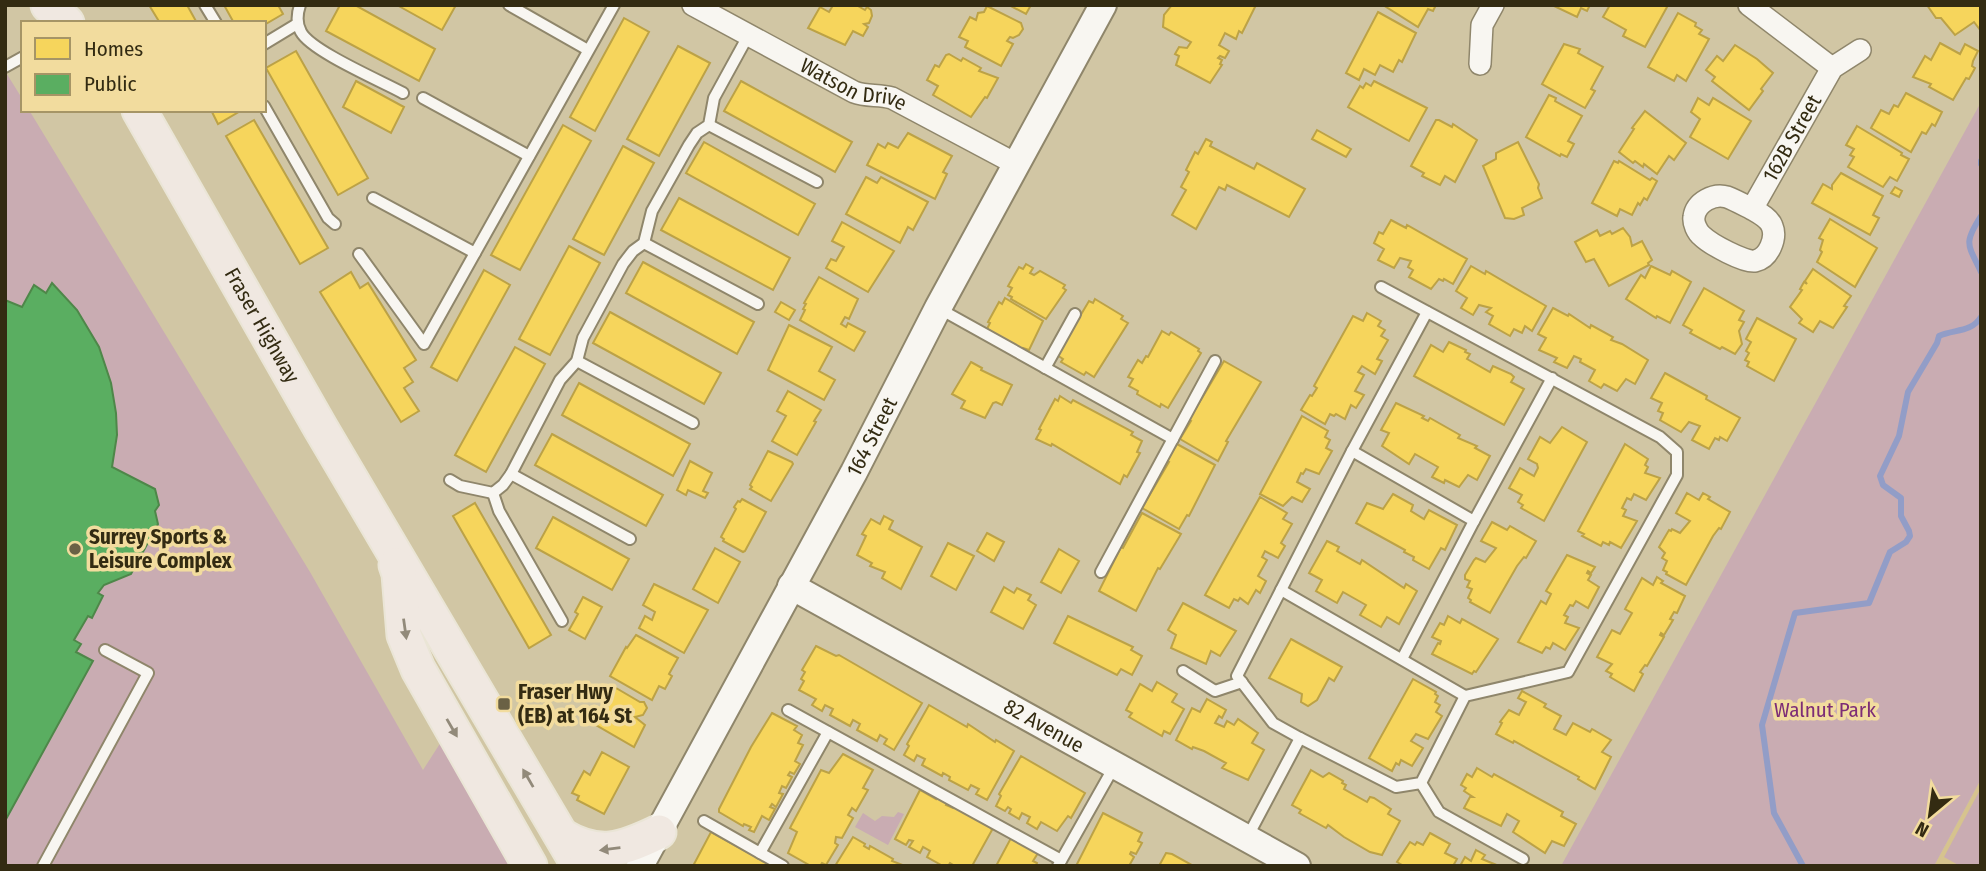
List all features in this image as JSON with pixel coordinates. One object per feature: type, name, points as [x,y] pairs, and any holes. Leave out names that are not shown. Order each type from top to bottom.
[{"type":"main road","name":"Fraser Highway","points":[[140,112],[314,415],[579,866]]},
{"type":"main road","name":"Fraser Highway","points":[[388,539],[399,575],[404,635],[418,669],[530,866]]},
{"type":"main road","points":[[562,836],[584,848],[599,850],[621,848],[659,832]]},
{"type":"street","name":"Watson Drive","points":[[692,5],[854,92],[897,100],[1016,164]]},
{"type":"street","name":"164 Street","points":[[640,866],[853,472],[937,308],[1103,5]]},
{"type":"street","points":[[1480,64],[1482,25],[1493,5]]},
{"type":"street","points":[[1749,5],[1832,68],[1860,50]]},
{"type":"street","name":"162B Street","points":[[1752,209],[1832,68]]},
{"type":"street","name":"82 Avenue","points":[[791,586],[1297,866]]},
{"type":"lane","points":[[205,5],[215,21]]},
{"type":"lane","points":[[300,5],[297,24],[305,39],[403,93]]},
{"type":"lane","points":[[509,5],[589,50]]},
{"type":"lane","points":[[359,254],[424,344],[614,5]]},
{"type":"lane","points":[[266,43],[297,24]]},
{"type":"lane","points":[[494,493],[511,474],[564,374],[577,361],[583,338],[623,264],[633,251],[644,243],[652,211],[697,133],[709,125],[714,98],[748,36]]},
{"type":"lane","points":[[5,68],[21,58]]},
{"type":"lane","points":[[423,98],[529,156]]},
{"type":"lane","points":[[266,110],[328,218],[335,224]]},
{"type":"lane","points":[[709,125],[817,182]]},
{"type":"lane","points":[[373,198],[475,253]]},
{"type":"lane","points":[[644,243],[758,304]]},
{"type":"lane","points":[[1281,590],[1465,696],[1568,672],[1677,475],[1677,452],[1660,437],[1381,287]]},
{"type":"lane","points":[[937,308],[1173,439]]},
{"type":"lane","points":[[1421,783],[1396,787],[1273,723],[1237,676],[1352,451],[1427,312]]},
{"type":"lane","points":[[1045,368],[1074,314]]},
{"type":"lane","points":[[577,361],[693,424]]},
{"type":"lane","points":[[1101,572],[1215,361]]},
{"type":"lane","points":[[1402,659],[1552,378]]},
{"type":"lane","points":[[1352,451],[1474,522]]},
{"type":"lane","points":[[511,474],[630,539]]},
{"type":"lane","points":[[450,480],[460,486],[494,493]]},
{"type":"lane","points":[[494,493],[499,511],[562,621]]},
{"type":"lane","points":[[43,866],[148,673],[105,650]]},
{"type":"lane","points":[[1183,671],[1215,691],[1241,682]]},
{"type":"lane","points":[[1421,783],[1465,696]]},
{"type":"lane","points":[[788,710],[1060,863],[1115,765]]},
{"type":"lane","points":[[761,853],[828,732]]},
{"type":"lane","points":[[1247,838],[1300,738]]},
{"type":"lane","points":[[1421,783],[1438,812],[1524,859]]},
{"type":"lane","points":[[704,821],[782,866]]},
{"type":"shaded area","points":[[1981,779],[1981,866],[1934,866]]},
{"type":"green space","points":[[5,71],[21,97],[21,112],[30,112],[310,572],[423,770],[441,742],[511,866],[5,866]]},
{"type":"green space","name":"Walnut Park","points":[[1981,102],[1981,779],[1934,866],[1561,866]]},
{"type":"green space","points":[[1981,788],[1981,866],[1960,866],[1944,857]]},
{"type":"green space","points":[[898,812],[904,814],[888,845],[855,827],[863,813],[875,821],[882,816],[894,817]]},
{"type":"building: Homes","points":[[149,5],[187,5],[196,21],[159,21]]},
{"type":"building: Homes","points":[[224,5],[278,5],[283,14],[266,24],[266,21],[233,21]]},
{"type":"building: Homes","points":[[340,5],[355,5],[435,49],[419,81],[326,31]]},
{"type":"building: Homes","points":[[397,5],[456,5],[442,30]]},
{"type":"building: Homes","points":[[829,5],[856,5],[871,10],[872,16],[869,23],[864,24],[868,27],[863,36],[853,31],[845,45],[808,28],[820,7],[829,12],[832,7]]},
{"type":"building: Homes","points":[[1009,5],[1031,5],[1026,14]]},
{"type":"building: Homes","points":[[1172,5],[1256,5],[1242,33],[1239,31],[1236,39],[1225,33],[1219,45],[1229,51],[1225,58],[1218,58],[1222,60],[1222,65],[1210,83],[1176,65],[1179,56],[1175,54],[1179,47],[1187,48],[1191,42],[1163,27],[1164,15]]},
{"type":"building: Homes","points":[[1383,5],[1436,5],[1433,11],[1428,9],[1418,27]]},
{"type":"building: Homes","points":[[1552,5],[1590,5],[1587,11],[1581,8],[1577,17]]},
{"type":"building: Homes","points":[[1610,5],[1667,7],[1645,47],[1623,36],[1626,30],[1603,17]]},
{"type":"building: Homes","points":[[1927,5],[1981,5],[1981,31],[1974,22],[1955,35],[1941,18],[1936,18]]},
{"type":"building: Homes","points":[[987,6],[1021,23],[1023,29],[1019,35],[1010,37],[1007,41],[1013,44],[1001,66],[965,47],[968,41],[959,37],[970,17],[976,20],[978,13],[984,12]]},
{"type":"building: Homes","points":[[1378,12],[1416,33],[1402,62],[1399,60],[1393,72],[1380,65],[1375,75],[1364,69],[1359,80],[1346,73]]},
{"type":"building: Homes","points":[[1678,13],[1696,23],[1695,26],[1702,30],[1699,34],[1709,39],[1686,81],[1677,75],[1674,81],[1648,67]]},
{"type":"building: Homes","points":[[624,18],[649,32],[595,131],[570,117]]},
{"type":"building: Homes","points":[[1940,43],[1960,54],[1965,44],[1978,51],[1972,66],[1975,68],[1953,100],[1929,87],[1931,84],[1913,77],[1925,56],[1931,60]]},
{"type":"building: Homes","points":[[1564,44],[1580,49],[1578,53],[1603,67],[1591,89],[1595,91],[1585,108],[1542,84]]},
{"type":"building: Homes","points":[[1735,45],[1773,73],[1749,110],[1712,81],[1715,77],[1706,70],[1717,56],[1723,61]]},
{"type":"building: Homes","points":[[678,46],[710,63],[659,156],[627,139]]},
{"type":"building: Homes","points":[[296,51],[368,178],[338,195],[266,68]]},
{"type":"building: Homes","points":[[949,54],[961,61],[963,58],[981,68],[979,71],[998,78],[987,98],[985,97],[971,117],[933,95],[938,86],[927,80],[935,65],[939,67]]},
{"type":"building: Homes","points":[[356,81],[404,107],[391,133],[343,107]]},
{"type":"building: Homes","points":[[741,81],[852,142],[835,172],[724,111]]},
{"type":"building: Homes","points":[[1374,81],[1427,108],[1409,141],[1348,107],[1360,86],[1363,88],[1366,83],[1371,86]]},
{"type":"building: Homes","points":[[1906,93],[1942,112],[1935,126],[1932,124],[1926,134],[1922,132],[1911,152],[1871,128],[1881,110],[1889,114],[1894,105],[1898,107]]},
{"type":"building: Homes","points":[[1549,95],[1582,116],[1568,141],[1574,144],[1567,157],[1561,154],[1560,156],[1526,137]]},
{"type":"building: Homes","points":[[1698,98],[1709,105],[1713,98],[1751,121],[1728,159],[1690,137],[1700,119],[1691,112]]},
{"type":"building: Homes","points":[[1645,111],[1686,143],[1674,160],[1669,156],[1657,174],[1644,164],[1643,167],[1635,161],[1633,163],[1619,152]]},
{"type":"building: Homes","points":[[212,112],[239,112],[218,124]]},
{"type":"building: Homes","points":[[254,120],[328,248],[300,264],[226,136]]},
{"type":"building: Homes","points":[[1436,120],[1452,127],[1453,124],[1477,140],[1455,182],[1445,176],[1440,185],[1422,176],[1424,173],[1411,166]]},
{"type":"building: Homes","points":[[563,125],[591,141],[520,270],[491,255]]},
{"type":"building: Homes","points":[[1857,126],[1909,159],[1897,181],[1890,177],[1883,187],[1848,167],[1854,157],[1850,155],[1854,149],[1846,145]]},
{"type":"building: Homes","points":[[1317,130],[1351,149],[1346,157],[1312,139]]},
{"type":"building: Homes","points":[[908,133],[952,156],[943,172],[947,174],[935,199],[867,165],[878,144],[885,148],[888,143],[898,148]]},
{"type":"building: Homes","points":[[1206,139],[1212,142],[1210,146],[1254,169],[1257,163],[1305,189],[1289,217],[1227,185],[1225,190],[1219,187],[1196,229],[1172,215],[1186,190],[1181,187],[1189,172],[1186,170],[1195,152],[1198,154]]},
{"type":"building: Homes","points":[[704,142],[815,204],[798,235],[686,173]]},
{"type":"building: Homes","points":[[1518,142],[1539,184],[1542,198],[1522,208],[1524,215],[1514,219],[1505,218],[1483,166],[1496,159],[1496,153]]},
{"type":"building: Homes","points":[[623,146],[654,163],[604,255],[573,239]]},
{"type":"building: Homes","points":[[1614,161],[1619,161],[1650,180],[1652,178],[1657,181],[1647,200],[1644,198],[1640,205],[1638,203],[1632,215],[1620,209],[1617,216],[1592,203]]},
{"type":"building: Homes","points":[[1841,173],[1883,196],[1873,215],[1879,218],[1870,235],[1812,203],[1823,184],[1832,189]]},
{"type":"building: Homes","points":[[866,177],[877,183],[881,177],[928,202],[913,230],[908,227],[900,243],[846,214]]},
{"type":"building: Homes","points":[[1895,187],[1902,191],[1899,197],[1891,193]]},
{"type":"building: Homes","points":[[679,198],[790,258],[773,290],[661,230]]},
{"type":"building: Homes","points":[[1830,219],[1877,248],[1855,287],[1817,262],[1822,252],[1820,250],[1823,240],[1819,238]]},
{"type":"building: Homes","points":[[1391,220],[1406,228],[1407,225],[1467,259],[1453,284],[1439,279],[1431,289],[1409,277],[1413,270],[1408,267],[1411,261],[1400,258],[1394,268],[1378,260],[1384,249],[1374,243],[1379,232],[1383,234]]},
{"type":"building: Homes","points":[[842,222],[894,251],[868,292],[826,268],[831,259],[836,261],[844,247],[832,241]]},
{"type":"building: Homes","points":[[1623,228],[1630,237],[1632,246],[1642,241],[1652,260],[1649,265],[1609,286],[1594,259],[1586,262],[1575,242],[1597,230],[1600,236]]},
{"type":"building: Homes","points":[[569,246],[600,263],[550,355],[519,339]]},
{"type":"building: Homes","points":[[643,262],[754,322],[737,354],[626,293]]},
{"type":"building: Homes","points":[[1026,264],[1033,268],[1030,273],[1034,275],[1040,271],[1065,285],[1063,288],[1066,290],[1046,319],[1008,295],[1012,288],[1008,286],[1019,267],[1023,269]]},
{"type":"building: Homes","points":[[1471,266],[1485,274],[1486,271],[1546,306],[1532,331],[1525,326],[1522,333],[1514,329],[1510,336],[1489,324],[1493,316],[1486,312],[1491,308],[1479,305],[1473,315],[1461,308],[1467,298],[1456,291]]},
{"type":"building: Homes","points":[[1651,266],[1670,275],[1672,271],[1691,282],[1670,323],[1657,316],[1656,318],[1626,299],[1641,275],[1645,278]]},
{"type":"building: Homes","points":[[1813,269],[1851,296],[1833,328],[1820,321],[1813,332],[1799,323],[1802,319],[1790,307],[1802,290],[1800,289],[1804,282],[1807,284],[1805,281]]},
{"type":"building: Homes","points":[[484,270],[510,285],[457,381],[431,367]]},
{"type":"building: Homes","points":[[351,272],[360,288],[368,283],[416,360],[404,368],[413,382],[404,388],[419,411],[401,422],[320,292]]},
{"type":"building: Homes","points":[[819,277],[858,299],[849,319],[845,317],[841,324],[846,327],[848,323],[865,332],[854,351],[800,320],[805,310],[804,303]]},
{"type":"building: Homes","points":[[1704,288],[1744,311],[1739,320],[1744,322],[1739,331],[1742,344],[1735,354],[1690,333],[1692,330],[1683,325]]},
{"type":"building: Homes","points":[[1005,298],[1043,321],[1029,350],[1023,348],[1021,351],[987,329],[999,302],[1002,304]]},
{"type":"building: Homes","points":[[1095,299],[1123,316],[1121,319],[1128,323],[1094,377],[1086,372],[1084,375],[1061,362],[1063,359],[1057,355],[1089,301],[1093,303]]},
{"type":"building: Homes","points":[[781,302],[795,310],[789,320],[775,312]]},
{"type":"building: Homes","points":[[1553,308],[1613,337],[1611,340],[1648,360],[1635,384],[1626,379],[1617,391],[1604,384],[1601,388],[1589,381],[1595,370],[1580,362],[1581,359],[1574,356],[1567,368],[1554,362],[1557,358],[1539,350],[1546,338],[1538,334]]},
{"type":"building: Homes","points":[[610,312],[721,373],[704,404],[593,343]]},
{"type":"building: Homes","points":[[1367,313],[1381,321],[1378,326],[1385,330],[1381,336],[1388,340],[1377,359],[1382,361],[1375,374],[1362,366],[1358,372],[1364,375],[1355,391],[1364,395],[1356,408],[1351,405],[1345,419],[1330,414],[1325,424],[1301,410],[1317,388],[1314,386],[1353,316],[1363,321]]},
{"type":"building: Homes","points":[[1757,318],[1796,339],[1774,381],[1747,366],[1749,362],[1745,360],[1751,342],[1746,339]]},
{"type":"building: Homes","points":[[789,325],[832,347],[819,371],[835,380],[824,400],[768,370]]},
{"type":"building: Homes","points":[[1162,331],[1169,335],[1171,332],[1199,349],[1201,353],[1168,408],[1161,404],[1160,407],[1137,394],[1138,391],[1129,386],[1133,379],[1128,377],[1138,360],[1142,363],[1146,356],[1148,357]]},
{"type":"building: Homes","points":[[1449,342],[1466,350],[1465,352],[1470,354],[1467,359],[1490,372],[1493,366],[1511,374],[1514,377],[1511,382],[1524,389],[1504,425],[1414,376],[1431,345],[1443,352]]},
{"type":"building: Homes","points":[[515,347],[545,364],[486,472],[455,455]]},
{"type":"building: Homes","points":[[1224,361],[1261,382],[1226,441],[1228,442],[1218,461],[1180,439]]},
{"type":"building: Homes","points":[[971,362],[1012,385],[1002,405],[993,403],[985,418],[961,408],[965,401],[952,394]]},
{"type":"building: Homes","points":[[1665,373],[1740,418],[1727,441],[1720,437],[1719,440],[1715,438],[1709,449],[1692,440],[1700,426],[1689,422],[1681,432],[1660,420],[1663,413],[1658,411],[1662,403],[1651,398]]},
{"type":"building: Homes","points":[[579,383],[690,444],[673,476],[562,415]]},
{"type":"building: Homes","points":[[788,391],[821,410],[797,455],[772,441],[786,416],[777,411]]},
{"type":"building: Homes","points":[[1060,396],[1071,403],[1073,400],[1133,432],[1131,435],[1142,441],[1137,452],[1140,453],[1120,484],[1052,444],[1051,446],[1036,439],[1055,399],[1058,401]]},
{"type":"building: Homes","points":[[1396,403],[1424,416],[1422,418],[1428,421],[1430,418],[1490,456],[1477,480],[1468,475],[1459,487],[1445,480],[1444,483],[1432,477],[1438,467],[1415,454],[1409,464],[1382,446],[1389,433],[1381,430]]},
{"type":"building: Homes","points":[[1302,416],[1328,431],[1325,437],[1330,440],[1326,448],[1332,451],[1319,474],[1306,469],[1301,473],[1297,482],[1310,489],[1302,502],[1292,497],[1283,506],[1260,494]]},
{"type":"building: Homes","points":[[1562,427],[1587,442],[1544,521],[1521,508],[1523,505],[1518,502],[1522,495],[1509,488],[1520,468],[1534,476],[1537,464],[1528,459],[1540,437],[1550,443]]},
{"type":"building: Homes","points":[[552,434],[663,495],[646,526],[535,465]]},
{"type":"building: Homes","points":[[1177,444],[1215,465],[1189,516],[1187,515],[1179,529],[1142,508]]},
{"type":"building: Homes","points":[[1625,444],[1648,459],[1645,473],[1660,478],[1646,500],[1634,494],[1631,500],[1627,498],[1622,508],[1626,510],[1623,516],[1637,521],[1621,548],[1610,542],[1609,545],[1603,542],[1601,546],[1578,531]]},
{"type":"building: Homes","points":[[768,451],[793,464],[771,501],[750,489]]},
{"type":"building: Homes","points":[[690,461],[712,473],[703,491],[708,493],[705,498],[688,490],[686,495],[677,490]]},
{"type":"building: Homes","points":[[1687,493],[1699,500],[1703,493],[1730,512],[1721,529],[1713,536],[1686,585],[1663,570],[1667,561],[1662,558],[1665,553],[1659,547],[1669,530],[1680,533],[1690,521],[1676,513]]},
{"type":"building: Homes","points":[[1393,494],[1413,505],[1411,511],[1424,519],[1429,510],[1457,525],[1445,550],[1441,548],[1429,569],[1413,560],[1414,557],[1404,552],[1405,550],[1356,523],[1367,503],[1383,509]]},
{"type":"building: Homes","points":[[1260,497],[1287,513],[1283,519],[1292,524],[1281,543],[1285,546],[1278,558],[1265,551],[1262,557],[1267,560],[1258,576],[1266,581],[1260,593],[1256,590],[1248,604],[1240,598],[1238,601],[1234,599],[1229,608],[1205,595]]},
{"type":"building: Homes","points":[[742,499],[766,512],[743,552],[723,541],[721,537],[736,509],[734,507]]},
{"type":"building: Homes","points":[[475,503],[551,635],[529,648],[453,516]]},
{"type":"building: Homes","points":[[1142,513],[1181,534],[1160,569],[1158,568],[1136,611],[1099,591]]},
{"type":"building: Homes","points":[[884,516],[893,521],[889,529],[922,547],[901,589],[882,578],[885,572],[870,566],[872,563],[857,555],[866,536],[862,534],[871,519],[880,524]]},
{"type":"building: Homes","points":[[553,517],[629,559],[612,590],[536,548]]},
{"type":"building: Homes","points":[[1492,522],[1507,530],[1510,526],[1536,541],[1526,558],[1517,566],[1490,613],[1470,602],[1468,598],[1472,589],[1467,587],[1470,581],[1465,579],[1465,575],[1476,558],[1485,562],[1496,548],[1481,541]]},
{"type":"building: Homes","points":[[987,533],[1004,542],[994,561],[977,551]]},
{"type":"building: Homes","points":[[1327,541],[1339,547],[1337,551],[1360,564],[1362,560],[1404,588],[1406,584],[1417,591],[1399,624],[1387,617],[1381,627],[1360,615],[1366,605],[1343,592],[1337,603],[1316,591],[1322,580],[1309,573]]},
{"type":"building: Homes","points":[[948,543],[974,556],[956,590],[931,576]]},
{"type":"building: Homes","points":[[715,548],[740,562],[718,603],[693,589]]},
{"type":"building: Homes","points":[[1059,549],[1079,561],[1061,593],[1041,582]]},
{"type":"building: Homes","points":[[1567,555],[1595,567],[1591,573],[1588,571],[1591,575],[1588,580],[1599,587],[1588,608],[1576,601],[1564,615],[1568,617],[1565,623],[1579,628],[1565,650],[1553,643],[1550,649],[1546,647],[1542,653],[1518,642],[1541,601],[1546,604],[1551,594],[1546,591]]},
{"type":"building: Homes","points":[[1657,577],[1663,581],[1661,583],[1685,596],[1677,613],[1674,612],[1670,619],[1673,620],[1664,635],[1661,633],[1664,637],[1647,666],[1640,672],[1643,674],[1634,691],[1610,677],[1612,674],[1606,671],[1612,664],[1597,657],[1612,630],[1620,634],[1632,613],[1625,609],[1642,578],[1653,585]]},
{"type":"building: Homes","points":[[654,584],[708,610],[684,653],[639,628],[645,616],[652,620],[655,612],[643,605]]},
{"type":"building: Homes","points":[[1004,587],[1014,593],[1017,588],[1031,595],[1028,600],[1036,605],[1023,629],[991,612]]},
{"type":"building: Homes","points":[[583,597],[602,607],[585,639],[569,630]]},
{"type":"building: Homes","points":[[1183,603],[1236,631],[1220,656],[1211,651],[1206,664],[1171,648],[1176,635],[1168,630]]},
{"type":"building: Homes","points":[[1068,616],[1133,647],[1131,650],[1142,656],[1132,675],[1121,669],[1117,675],[1054,643]]},
{"type":"building: Homes","points":[[1448,616],[1460,623],[1462,619],[1498,639],[1472,674],[1432,654],[1441,641],[1432,637],[1440,623],[1444,625]]},
{"type":"building: Homes","points":[[636,635],[678,658],[669,674],[672,676],[665,689],[659,686],[652,700],[610,676]]},
{"type":"building: Homes","points":[[1291,639],[1342,667],[1334,681],[1329,678],[1317,700],[1308,706],[1301,702],[1302,694],[1269,678]]},
{"type":"building: Homes","points":[[816,646],[839,655],[922,703],[894,750],[884,744],[887,739],[880,735],[877,741],[857,730],[860,724],[853,720],[850,726],[830,715],[833,709],[825,705],[822,711],[812,705],[816,699],[799,690],[804,681],[801,679],[805,672],[802,670]]},
{"type":"building: Homes","points":[[1413,679],[1436,692],[1438,696],[1435,702],[1440,705],[1436,712],[1442,716],[1428,739],[1416,734],[1411,741],[1423,748],[1412,766],[1401,760],[1392,771],[1369,758]]},
{"type":"building: Homes","points":[[1157,682],[1177,694],[1172,702],[1184,709],[1170,734],[1164,731],[1162,736],[1129,717],[1132,713],[1126,710],[1140,684],[1152,691]]},
{"type":"building: Homes","points":[[608,688],[613,692],[616,688],[644,702],[647,708],[643,715],[635,717],[645,725],[634,747],[596,725],[607,704],[601,700]]},
{"type":"building: Homes","points":[[1522,691],[1561,716],[1554,729],[1566,735],[1573,723],[1590,732],[1592,729],[1611,740],[1602,752],[1611,757],[1595,789],[1578,779],[1579,777],[1496,734],[1502,723],[1500,722],[1509,710],[1519,715],[1526,702],[1518,698]]},
{"type":"building: Homes","points":[[1207,699],[1226,710],[1222,718],[1219,716],[1215,723],[1224,727],[1227,721],[1234,725],[1238,719],[1258,733],[1252,743],[1264,750],[1248,780],[1222,768],[1226,763],[1176,740],[1192,708],[1200,712]]},
{"type":"building: Homes","points":[[929,705],[1014,751],[987,800],[976,794],[979,789],[971,785],[968,790],[949,780],[950,777],[943,773],[942,776],[922,765],[925,759],[917,755],[914,761],[904,755],[909,746],[907,744]]},
{"type":"building: Homes","points":[[772,713],[797,726],[794,730],[802,735],[798,743],[803,745],[795,761],[800,764],[794,774],[790,772],[788,775],[792,777],[786,788],[782,786],[779,793],[783,794],[776,807],[772,804],[770,807],[775,809],[769,820],[762,816],[754,832],[749,830],[751,827],[744,824],[743,826],[719,812],[719,809]]},
{"type":"building: Homes","points":[[602,752],[629,767],[604,814],[577,800],[579,796],[572,793],[584,771],[590,775]]},
{"type":"building: Homes","points":[[843,754],[873,770],[863,788],[868,790],[856,811],[852,808],[848,815],[853,818],[842,838],[836,837],[835,843],[838,845],[826,865],[822,863],[820,866],[811,866],[788,853],[797,832],[790,828],[821,770],[829,773]]},
{"type":"building: Homes","points":[[1021,756],[1085,793],[1071,818],[1068,816],[1057,831],[1041,822],[1037,829],[1027,823],[1030,817],[1022,813],[1019,819],[1009,813],[1011,809],[1008,807],[1005,811],[996,806],[1001,796],[999,794]]},
{"type":"building: Homes","points":[[1477,768],[1492,777],[1494,774],[1563,812],[1561,816],[1576,824],[1564,846],[1552,841],[1545,853],[1513,832],[1519,821],[1507,814],[1501,826],[1464,808],[1470,797],[1473,797],[1464,791],[1466,788],[1461,785],[1467,774],[1472,777]]},
{"type":"building: Homes","points":[[1311,770],[1323,777],[1329,773],[1343,781],[1346,785],[1344,789],[1367,802],[1370,797],[1374,798],[1391,809],[1388,814],[1400,821],[1382,855],[1370,852],[1328,825],[1326,828],[1299,813],[1301,810],[1292,805]]},
{"type":"building: Homes","points":[[920,790],[991,828],[972,866],[955,866],[950,863],[943,866],[927,857],[930,851],[923,847],[920,853],[909,847],[913,841],[909,840],[906,845],[895,839]]},
{"type":"building: Homes","points":[[1103,813],[1142,833],[1138,841],[1142,843],[1136,854],[1131,852],[1134,857],[1129,866],[1076,866]]},
{"type":"building: Homes","points":[[711,832],[758,858],[774,866],[693,866]]},
{"type":"building: Homes","points":[[1430,833],[1450,844],[1445,853],[1457,859],[1453,866],[1404,866],[1397,862],[1410,842],[1423,845]]},
{"type":"building: Homes","points":[[853,837],[869,849],[870,846],[893,859],[892,861],[905,866],[835,866]]},
{"type":"building: Homes","points":[[1011,838],[1038,853],[1033,861],[1037,863],[1036,866],[996,866]]},
{"type":"building: Homes","points":[[1476,850],[1485,855],[1482,859],[1499,866],[1460,866],[1465,857],[1471,861]]},
{"type":"building: Homes","points":[[1166,853],[1172,854],[1192,865],[1159,866]]},
{"type":"building: Public","name":"Surrey Sports & Leisure Complex","points":[[52,283],[77,310],[99,347],[111,383],[117,435],[112,467],[155,489],[159,505],[155,511],[158,524],[131,574],[104,585],[98,593],[103,596],[92,618],[88,616],[74,640],[81,644],[76,652],[93,661],[5,821],[5,300],[22,307],[34,285],[46,293]]},
{"type":"waterway","points":[[1981,216],[1969,244],[1981,272]]},
{"type":"waterway","points":[[1803,866],[1774,813],[1762,725],[1795,613],[1869,603],[1890,552],[1906,542],[1910,536],[1901,516],[1901,498],[1883,485],[1880,476],[1899,436],[1908,392],[1939,336],[1972,326],[1981,317]]},
{"type":"place","name":"Surrey Sports & Leisure Complex","points":[[75,549]]},
{"type":"place","name":"Fraser Hwy (EB) at 164 St","points":[[504,704]]}]
